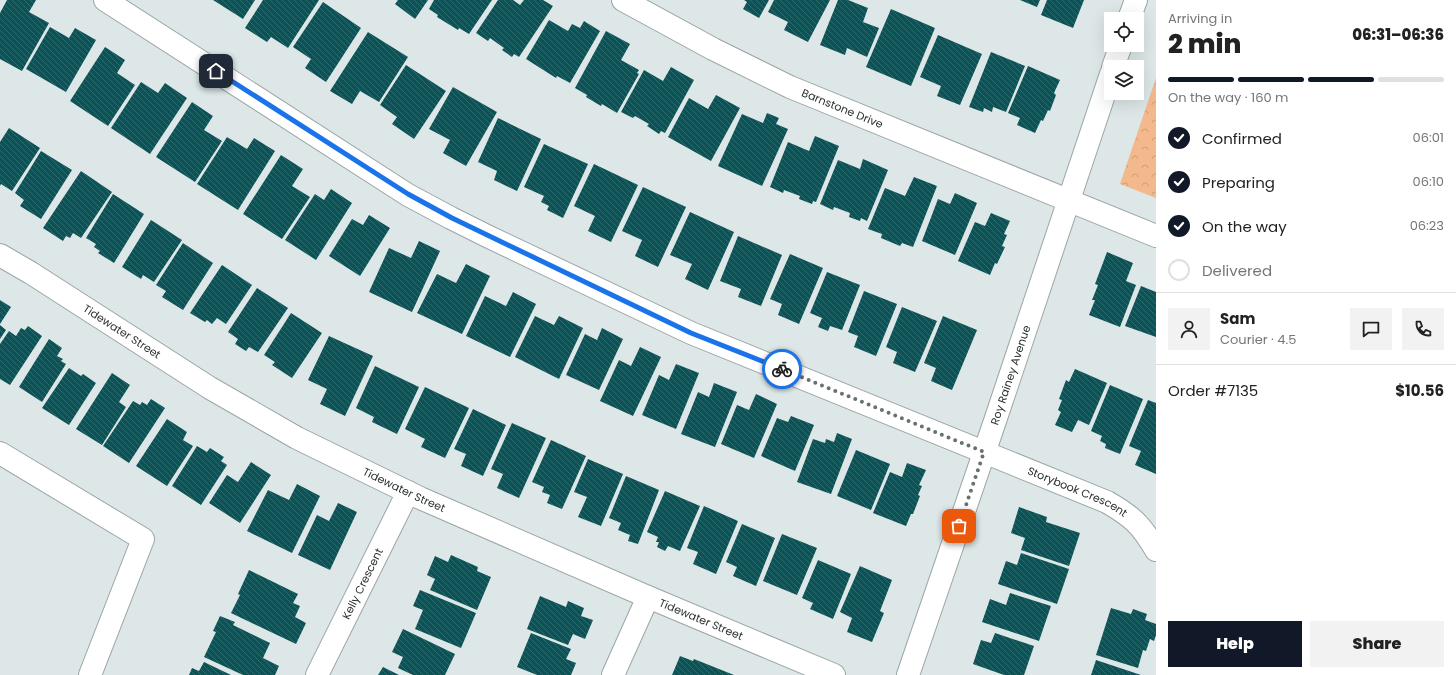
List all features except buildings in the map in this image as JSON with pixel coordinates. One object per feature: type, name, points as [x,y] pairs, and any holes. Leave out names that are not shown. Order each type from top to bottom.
[{"type":"street","name":"Storybook Crescent","points":[[105,0],[408,194],[452,218],[691,333],[1107,502],[1128,515],[1145,532],[1156,550]]},
{"type":"street","name":"Barnstone Drive","points":[[623,0],[713,49],[790,87],[1069,201]]},
{"type":"street","points":[[1132,12],[1136,0]]},
{"type":"street","name":"Roy Rainey Avenue","points":[[908,675],[1104,95]]},
{"type":"street","points":[[1069,201],[1156,236]]},
{"type":"street","name":"Tidewater Street","points":[[0,255],[31,273],[230,400],[298,438],[408,492],[648,597],[834,675]]},
{"type":"street","points":[[0,452],[143,539],[90,675]]},
{"type":"street","name":"Kelly Crescent","points":[[317,675],[408,492]]},
{"type":"street","points":[[614,675],[648,597]]},
{"type":"green space","points":[[1156,78],[1156,198],[1120,184]]},
{"type":"way so far","points":[[782,369],[984,452],[959,526]]},
{"type":"route","points":[[216,71],[408,194],[452,218],[691,333],[782,369]]}]
